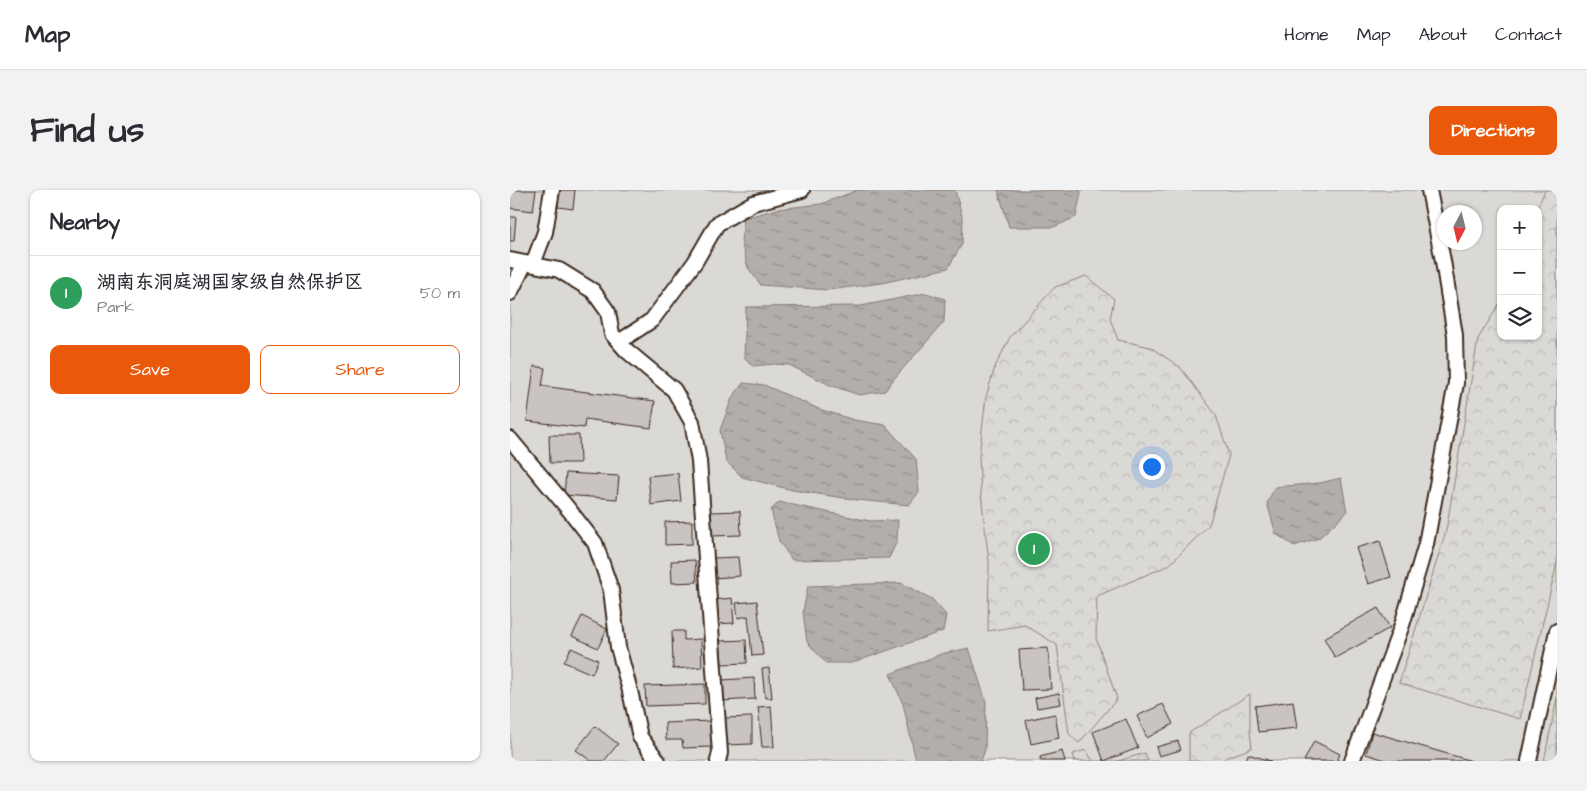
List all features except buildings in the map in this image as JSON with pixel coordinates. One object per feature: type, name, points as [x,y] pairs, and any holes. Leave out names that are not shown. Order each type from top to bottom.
[{"type":"street","points":[[510,293],[529,263],[545,232],[552,190]]},
{"type":"street","points":[[619,342],[652,320],[695,262],[717,224],[753,203],[802,190]]},
{"type":"street","points":[[1352,761],[1402,625],[1426,544],[1456,383],[1455,335],[1429,190]]},
{"type":"street","points":[[510,260],[559,270],[592,291],[608,312],[612,334],[626,350],[674,390],[692,422],[699,461],[720,754],[718,761]]},
{"type":"street","points":[[510,439],[595,543],[611,590],[618,648],[640,737],[658,761]]},
{"type":"street","points":[[1529,761],[1557,631]]},
{"type":"green space","points":[[510,190],[1557,190],[1557,761],[510,761]]},
{"type":"green space","points":[[1545,190],[1557,190],[1557,563],[1520,719],[1399,683],[1446,531],[1478,339],[1497,308],[1497,340],[1542,340],[1542,205],[1539,205]]},
{"type":"green space","points":[[1086,276],[1114,299],[1110,319],[1118,340],[1150,347],[1180,367],[1216,415],[1229,455],[1209,525],[1169,565],[1097,596],[1096,638],[1117,699],[1079,743],[1069,734],[1057,645],[1025,625],[988,631],[989,562],[981,494],[979,456],[986,397],[995,367],[1010,337],[1055,287]]},
{"type":"green space","points":[[1250,694],[1252,748],[1225,758],[1224,761],[1189,761],[1189,733]]},
{"type":"green space","points":[[1557,698],[1557,761],[1544,761]]},
{"type":"green space","points":[[1086,750],[1093,761],[1075,761],[1073,754]]},
{"type":"green space","points":[[1145,753],[1148,761],[1118,761]]},
{"type":"water","points":[[858,190],[955,190],[963,220],[962,244],[948,268],[882,283],[828,290],[761,285],[748,268],[741,241],[744,218],[777,209],[821,204]]},
{"type":"water","points":[[998,190],[1079,190],[1081,192],[1076,217],[1054,227],[1009,227]]},
{"type":"water","points":[[926,293],[945,299],[944,322],[885,391],[859,395],[830,385],[789,365],[753,366],[744,357],[746,307],[861,306]]},
{"type":"water","points":[[743,383],[764,385],[819,409],[854,420],[885,425],[916,459],[919,492],[909,505],[857,500],[792,490],[742,477],[726,461],[720,430],[732,398]]},
{"type":"water","points":[[1341,478],[1347,512],[1319,538],[1294,546],[1276,534],[1267,503],[1275,487],[1320,483]]},
{"type":"water","points":[[779,502],[870,521],[898,520],[897,541],[889,558],[792,560],[779,541],[771,510]]},
{"type":"water","points":[[901,583],[932,599],[946,615],[943,631],[852,663],[826,663],[807,642],[803,612],[808,586]]},
{"type":"water","points":[[969,648],[986,702],[985,750],[981,761],[916,761],[903,704],[890,674],[941,654]]},
{"type":"place","name":"湖南东洞庭湖国家级自然保护区","points":[[1034,549]]}]
